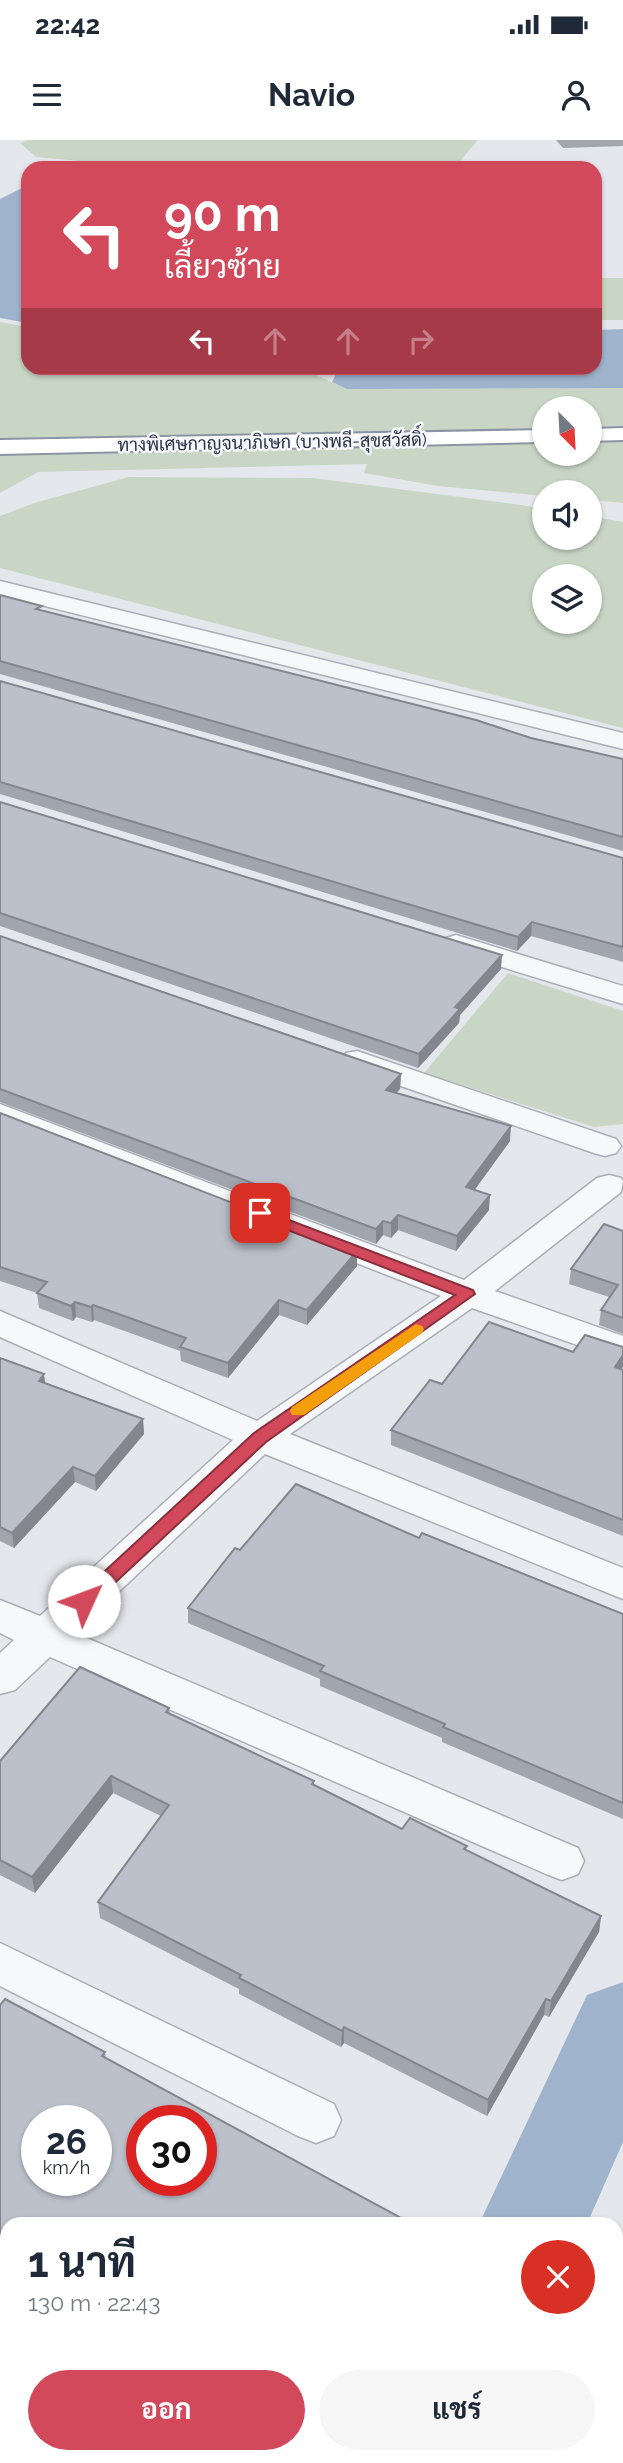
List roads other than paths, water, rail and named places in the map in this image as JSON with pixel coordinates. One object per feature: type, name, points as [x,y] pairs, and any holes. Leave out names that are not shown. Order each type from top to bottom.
[{"type":"highway","points":[[602,414],[623,414]]},
{"type":"highway","points":[[602,435],[623,434]]},
{"type":"highway","name":"ทางพิเศษกาญจนาภิเษก (บางพลี-สุขสวัสดิ์)","points":[[0,447],[532,436]]},
{"type":"street","points":[[0,588],[623,741]]},
{"type":"street","points":[[438,938],[623,995]]},
{"type":"street","points":[[329,1050],[614,1141]]},
{"type":"street","points":[[0,1113],[467,1294],[623,1349]]},
{"type":"street","points":[[0,1678],[260,1437],[616,1189],[600,1176],[596,1165],[597,1155],[614,1141]]},
{"type":"street","points":[[0,1323],[260,1437],[623,1584]]},
{"type":"street","points":[[0,1615],[45,1637],[562,1861]]},
{"type":"street","points":[[0,1963],[316,2120]]},
{"type":"water","points":[[21,188],[21,322],[0,318],[0,199]]},
{"type":"water","points":[[623,329],[623,388],[347,389],[332,382],[336,375],[602,375],[602,330]]},
{"type":"waterway","points":[[536,2217],[623,2027]]}]
